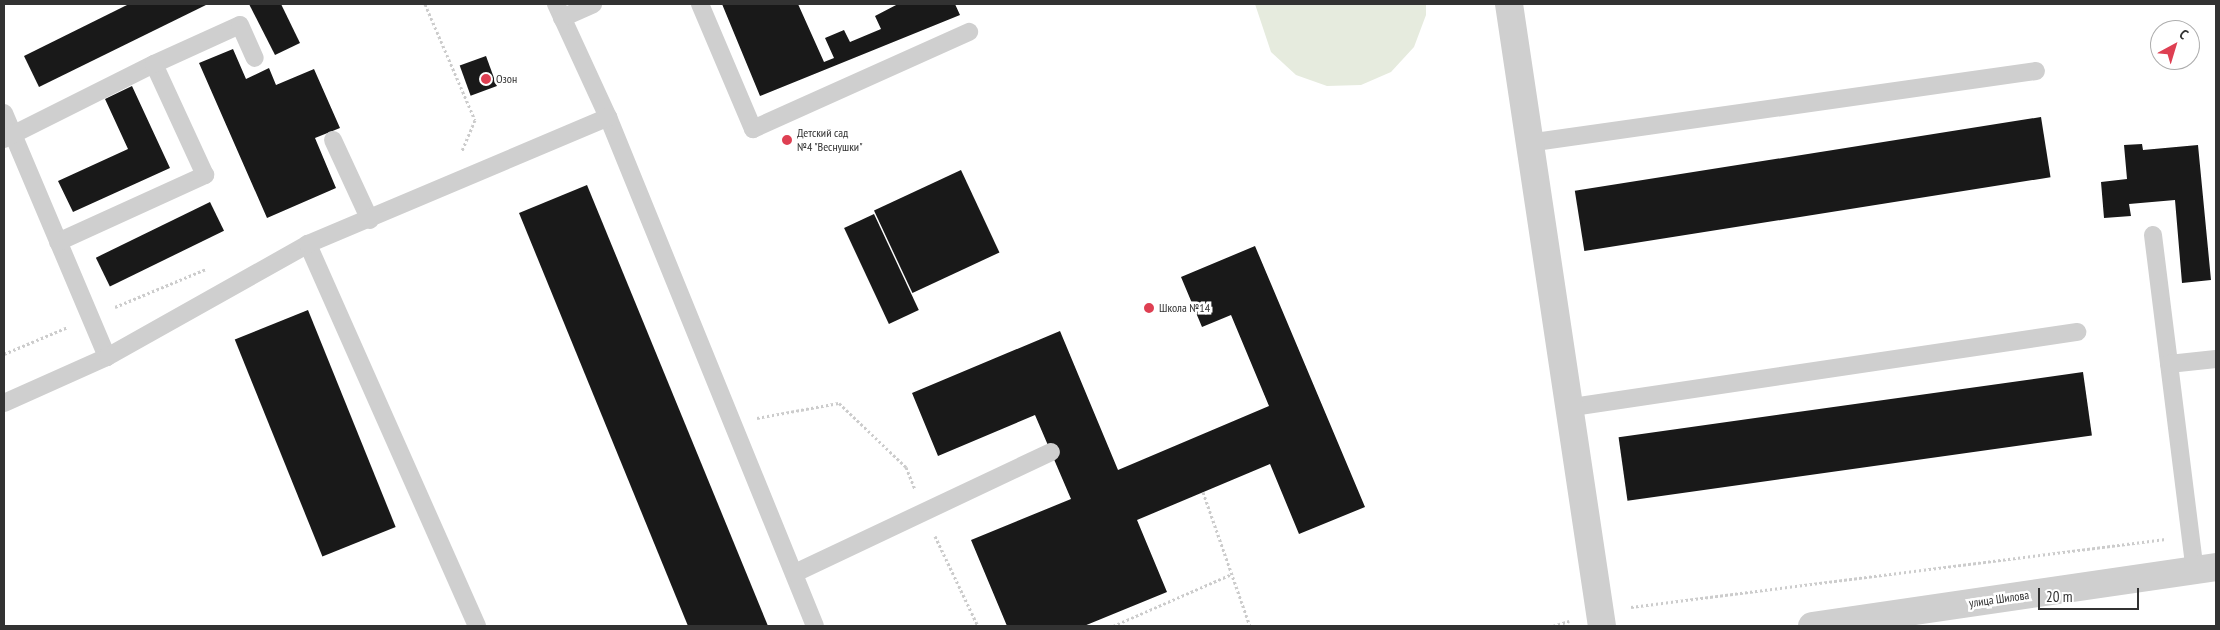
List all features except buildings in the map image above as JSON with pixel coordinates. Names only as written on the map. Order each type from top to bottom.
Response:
[{"type":"street","points":[[1509,4],[1566,408],[1600,619]]},
{"type":"street","name":"улица Шилова","points":[[1812,626],[2206,569]]},
{"type":"lane","points":[[593,4],[559,11],[608,117],[815,626]]},
{"type":"lane","points":[[700,4],[753,128],[969,32]]},
{"type":"lane","points":[[8,137],[154,64],[240,25],[255,58]]},
{"type":"lane","points":[[58,242],[205,174],[154,64]]},
{"type":"lane","points":[[1528,143],[2036,71]]},
{"type":"lane","points":[[4,113],[8,137],[58,242],[107,357]]},
{"type":"lane","points":[[4,403],[107,357],[308,244],[370,220],[608,117]]},
{"type":"lane","points":[[333,140],[370,220]]},
{"type":"lane","points":[[2153,235],[2191,536],[2206,569]]},
{"type":"lane","points":[[308,244],[477,626]]},
{"type":"lane","points":[[1566,408],[2077,332]]},
{"type":"lane","points":[[2169,364],[2216,359]]},
{"type":"lane","points":[[795,573],[1051,452]]},
{"type":"path","points":[[425,4],[475,120],[461,154]]},
{"type":"path","points":[[4,354],[217,264]]},
{"type":"path","points":[[732,422],[839,403],[906,467],[924,511],[978,626]]},
{"type":"path","points":[[1203,492],[1250,626]]},
{"type":"path","points":[[1553,626],[2191,536]]},
{"type":"path","points":[[1114,626],[1232,574]]},
{"type":"shaded area","points":[[1255,4],[1426,4],[1426,15],[1414,47],[1391,72],[1361,85],[1327,86],[1296,75],[1271,52]]},
{"type":"place","name":"Озон","points":[[486,79]]},
{"type":"place","name":"Детский сад №4 \"Веснушки\"","points":[[787,140]]},
{"type":"place","name":"Школа №14","points":[[1149,308]]}]
